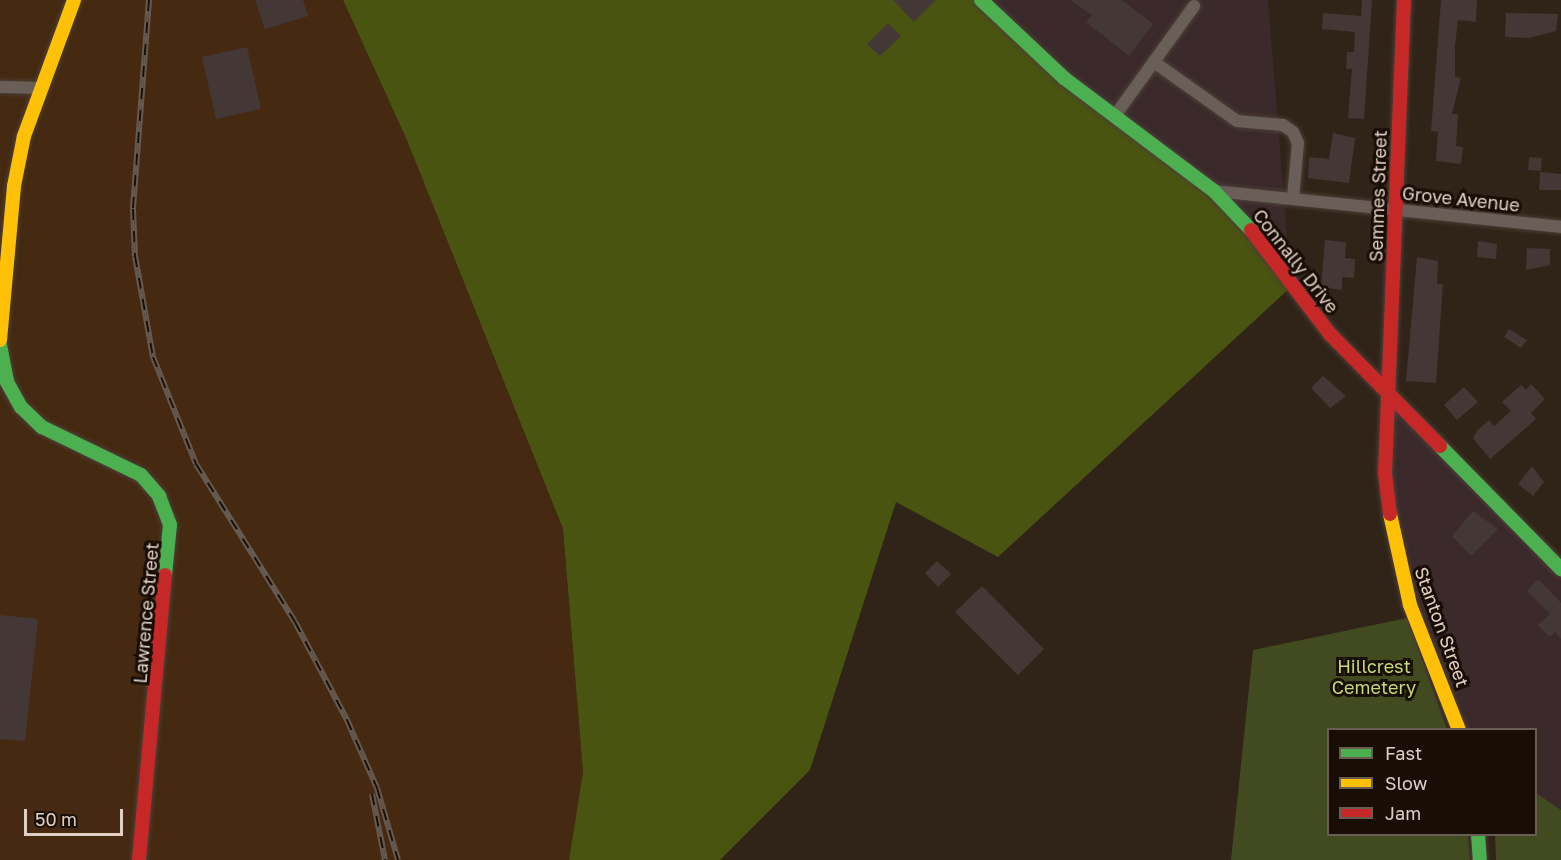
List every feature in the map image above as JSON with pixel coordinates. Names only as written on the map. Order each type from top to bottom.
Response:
[{"type":"street","name":"Lawrence Street","points":[[74,0],[24,136],[14,186],[0,342],[3,382],[21,407],[42,427],[141,475],[159,496],[170,525],[139,860]]},
{"type":"street","name":"Connally Drive","points":[[981,0],[1114,117],[1214,191],[1252,232],[1330,334],[1561,569]]},
{"type":"street","name":"Semmes Street","points":[[1387,393],[1404,0]]},
{"type":"street","points":[[1114,117],[1194,6]]},
{"type":"street","points":[[1154,62],[1237,121],[1283,124],[1293,132],[1298,143],[1293,198]]},
{"type":"street","points":[[0,87],[41,88]]},
{"type":"street","name":"Grove Avenue","points":[[1214,191],[1561,227]]},
{"type":"street","name":"Stanton Street","points":[[1387,393],[1385,472],[1393,543],[1410,604],[1459,728]]},
{"type":"street","points":[[1478,836],[1480,860]]},
{"type":"shaded area","points":[[0,0],[343,0],[406,138],[563,530],[583,772],[569,860],[0,860]]},
{"type":"shaded area","points":[[986,0],[1268,0],[1291,287],[1050,66]]},
{"type":"shaded area","points":[[1386,389],[1561,555],[1561,810],[1537,794],[1537,728],[1460,728],[1424,640],[1385,496]]},
{"type":"green space","points":[[343,0],[986,0],[1050,66],[1225,193],[1291,287],[998,557],[896,502],[810,770],[720,860],[569,860],[583,772],[563,529],[406,138]]},
{"type":"green space","name":"Hillcrest Cemetery","points":[[1407,618],[1447,728],[1327,728],[1327,836],[1468,836],[1470,860],[1231,860],[1253,650]]},
{"type":"green space","points":[[1537,794],[1561,810],[1561,860],[1496,860],[1495,836],[1537,836]]},
{"type":"building","points":[[255,0],[303,0],[308,16],[265,29]]},
{"type":"building","points":[[893,0],[936,0],[914,22]]},
{"type":"building","points":[[1070,0],[1122,0],[1153,24],[1129,56],[1086,22],[1092,15]]},
{"type":"building","points":[[1362,0],[1372,0],[1364,119],[1348,118],[1352,69],[1346,69],[1347,52],[1354,52],[1355,32],[1322,29],[1323,13],[1361,16]]},
{"type":"building","points":[[1441,0],[1477,0],[1476,22],[1458,20],[1455,46],[1455,77],[1461,78],[1452,114],[1458,114],[1456,146],[1463,147],[1461,164],[1436,161],[1438,132],[1431,131]]},
{"type":"building","points":[[1506,13],[1558,14],[1556,31],[1529,38],[1505,37]]},
{"type":"building","points":[[888,23],[901,36],[880,56],[867,44]]},
{"type":"building","points":[[247,47],[261,109],[216,119],[202,57]]},
{"type":"building","points":[[1333,133],[1355,138],[1349,183],[1308,178],[1309,157],[1329,159]]},
{"type":"building","points":[[1529,157],[1542,158],[1541,171],[1528,170]]},
{"type":"building","points":[[1540,172],[1561,174],[1561,190],[1539,190]]},
{"type":"building","points":[[1325,240],[1346,242],[1345,258],[1355,259],[1354,278],[1342,277],[1342,290],[1321,287]]},
{"type":"building","points":[[1478,241],[1497,244],[1496,259],[1477,257]]},
{"type":"building","points":[[1527,248],[1550,249],[1550,265],[1526,270]]},
{"type":"building","points":[[1417,257],[1438,261],[1437,284],[1443,284],[1436,383],[1406,381]]},
{"type":"building","points":[[1509,329],[1527,340],[1521,348],[1504,337]]},
{"type":"building","points":[[1323,376],[1346,396],[1330,408],[1311,388]]},
{"type":"building","points":[[1531,384],[1545,399],[1531,413],[1536,419],[1490,459],[1473,438],[1489,420],[1494,426],[1511,411],[1502,402],[1521,385],[1526,390]]},
{"type":"building","points":[[1464,387],[1478,402],[1457,420],[1444,405]]},
{"type":"building","points":[[1532,466],[1544,482],[1533,496],[1518,484]]},
{"type":"building","points":[[1473,511],[1498,529],[1471,556],[1452,536]]},
{"type":"building","points":[[937,561],[951,574],[938,587],[925,573]]},
{"type":"building","points":[[1538,579],[1561,603],[1561,639],[1555,632],[1550,637],[1538,625],[1550,614],[1527,591]]},
{"type":"building","points":[[982,586],[1044,649],[1018,675],[955,612]]},
{"type":"building","points":[[0,615],[38,619],[25,741],[0,739]]},
{"type":"railway","points":[[149,0],[133,209],[135,256],[153,357],[196,464],[295,622],[347,720],[377,788],[398,860]]},
{"type":"railway","points":[[372,794],[385,860]]},
{"type":"traffic: fast","points":[[981,0],[1064,78],[1214,191],[1251,230]]},
{"type":"traffic: fast","points":[[0,345],[7,382],[21,407],[42,427],[141,475],[159,496],[170,525],[165,575]]},
{"type":"traffic: fast","points":[[1440,446],[1561,569]]},
{"type":"traffic: fast","points":[[1478,836],[1480,860]]},
{"type":"traffic: slow","points":[[0,340],[14,186],[24,136],[74,0]]},
{"type":"traffic: slow","points":[[1390,514],[1410,605],[1458,728]]},
{"type":"traffic: jam","points":[[1390,514],[1385,473],[1404,0]]},
{"type":"traffic: jam","points":[[1251,230],[1330,334],[1440,446]]},
{"type":"traffic: jam","points":[[139,860],[165,575]]}]
